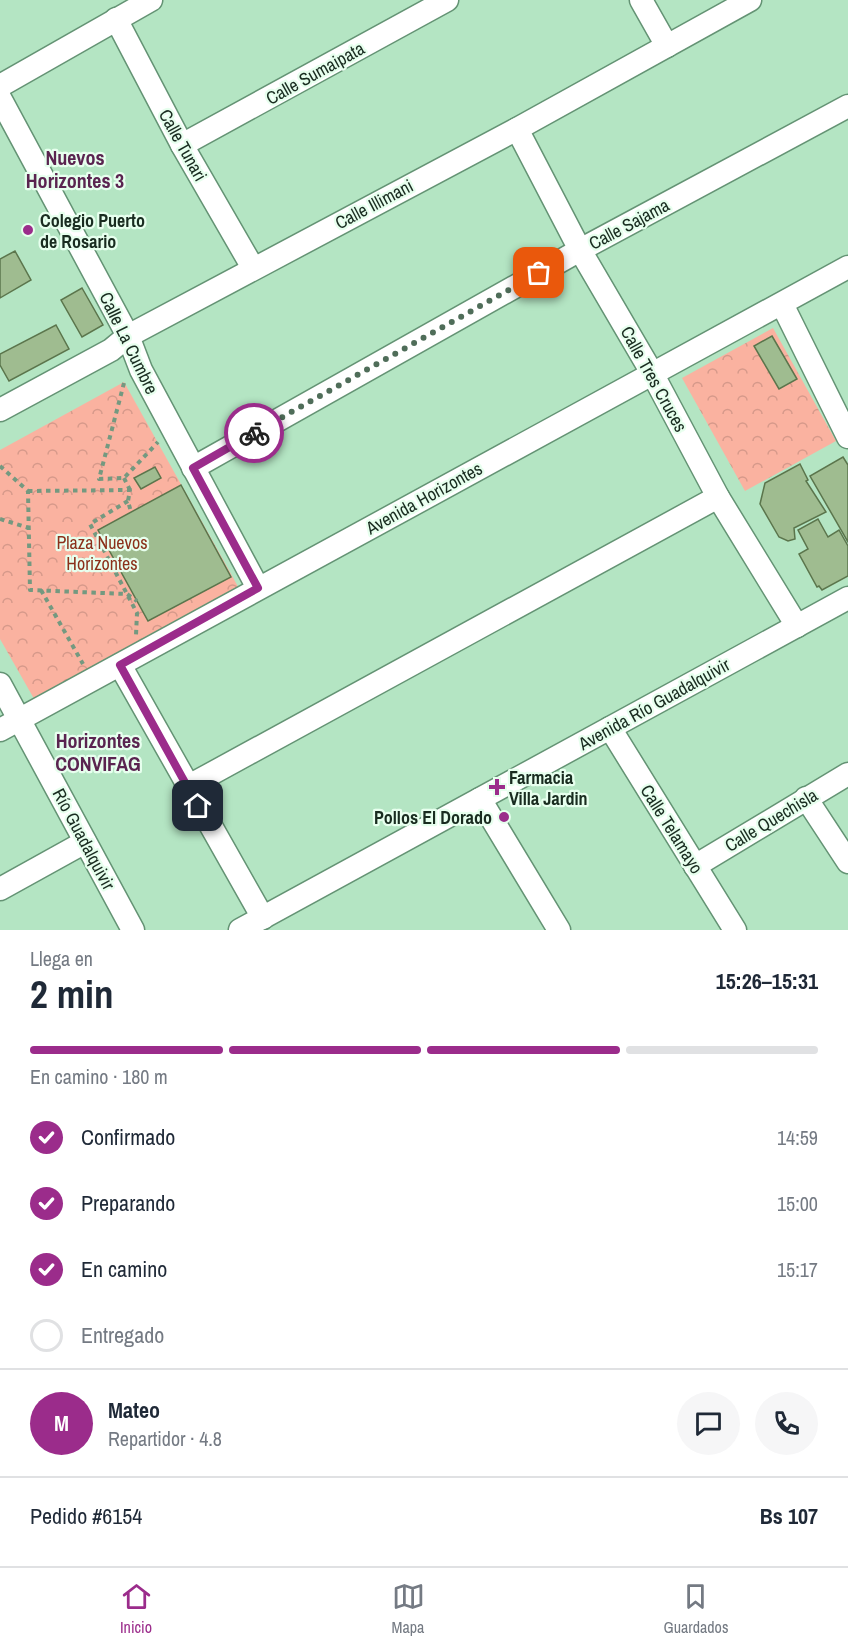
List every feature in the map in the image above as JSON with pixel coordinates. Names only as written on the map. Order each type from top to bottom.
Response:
[{"type":"street","points":[[0,86],[151,0]]},
{"type":"street","name":"Calle Sumaipata","points":[[182,145],[447,0]]},
{"type":"street","points":[[641,0],[667,46]]},
{"type":"street","name":"Calle Illimani","points":[[0,410],[111,350],[128,336],[517,129],[750,0]]},
{"type":"street","name":"Calle Tunari","points":[[116,19],[182,145],[253,268]]},
{"type":"street","name":"Calle La Cumbre","points":[[0,98],[128,336],[141,370],[258,588]]},
{"type":"street","name":"Calle Sajama","points":[[193,468],[580,250],[848,106]]},
{"type":"street","name":"Calle Tres Cruces","points":[[517,129],[580,250],[652,373],[718,496],[797,626]]},
{"type":"street","name":"Avenida Horizontes","points":[[0,730],[848,267]]},
{"type":"street","points":[[782,304],[848,436]]},
{"type":"street","points":[[187,787],[718,496]]},
{"type":"street","name":"Avenida Río Guadalquivir","points":[[240,930],[848,598]]},
{"type":"street","points":[[120,665],[263,918]]},
{"type":"street","name":"Río Guadalquivir","points":[[0,684],[133,930]]},
{"type":"street","name":"Calle Telamayo","points":[[610,728],[735,930]]},
{"type":"street","name":"Calle Quechisla","points":[[695,866],[848,774]]},
{"type":"street","points":[[806,798],[848,862]]},
{"type":"street","points":[[480,799],[559,930]]},
{"type":"street","points":[[0,889],[85,842]]},
{"type":"path","points":[[96,490],[124,382]]},
{"type":"path","points":[[99,479],[124,478],[158,442]]},
{"type":"path","points":[[0,466],[28,491],[130,490]]},
{"type":"path","points":[[124,478],[130,490],[128,501],[131,512]]},
{"type":"path","points":[[28,491],[30,590],[127,594],[136,601]]},
{"type":"path","points":[[128,501],[90,524],[137,613],[136,641]]},
{"type":"path","points":[[0,519],[29,528]]},
{"type":"path","points":[[41,590],[83,666]]},
{"type":"green space","points":[[773,328],[836,441],[745,491],[682,378]]},
{"type":"green space","name":"Plaza Nuevos Horizontes","points":[[124,382],[241,592],[37,704],[0,639],[0,450]]},
{"type":"building","points":[[15,251],[31,280],[0,298],[0,259]]},
{"type":"building","points":[[82,288],[103,325],[82,337],[61,300]]},
{"type":"building","points":[[56,325],[69,349],[9,381],[0,365],[0,354]]},
{"type":"building","points":[[772,336],[797,379],[779,389],[754,346]]},
{"type":"building","points":[[843,457],[848,465],[848,542],[810,476]]},
{"type":"building","points":[[800,464],[808,480],[806,481],[826,512],[794,528],[795,539],[788,541],[779,537],[760,504],[765,483]]},
{"type":"building","points":[[155,467],[161,478],[141,489],[134,478]]},
{"type":"building","points":[[181,485],[231,577],[148,621],[98,530]]},
{"type":"building","points":[[818,519],[828,537],[839,530],[848,546],[848,576],[822,590],[819,586],[817,587],[799,554],[808,549],[798,530]]},
{"type":"way so far","points":[[254,433],[539,273]]},
{"type":"place","name":"Colegio Puerto de Rosario","points":[[28,230]]},
{"type":"place","name":"Farmacia Villa Jardin","points":[[497,787]]},
{"type":"place","name":"Pollos El Dorado","points":[[504,817]]},
{"type":"district","name":"Nuevos Horizontes 3","points":[[75,168]]},
{"type":"district","name":"Horizontes CONVIFAG","points":[[98,752]]},
{"type":"route","points":[[198,806],[120,665],[258,588],[193,468],[254,433]]}]
